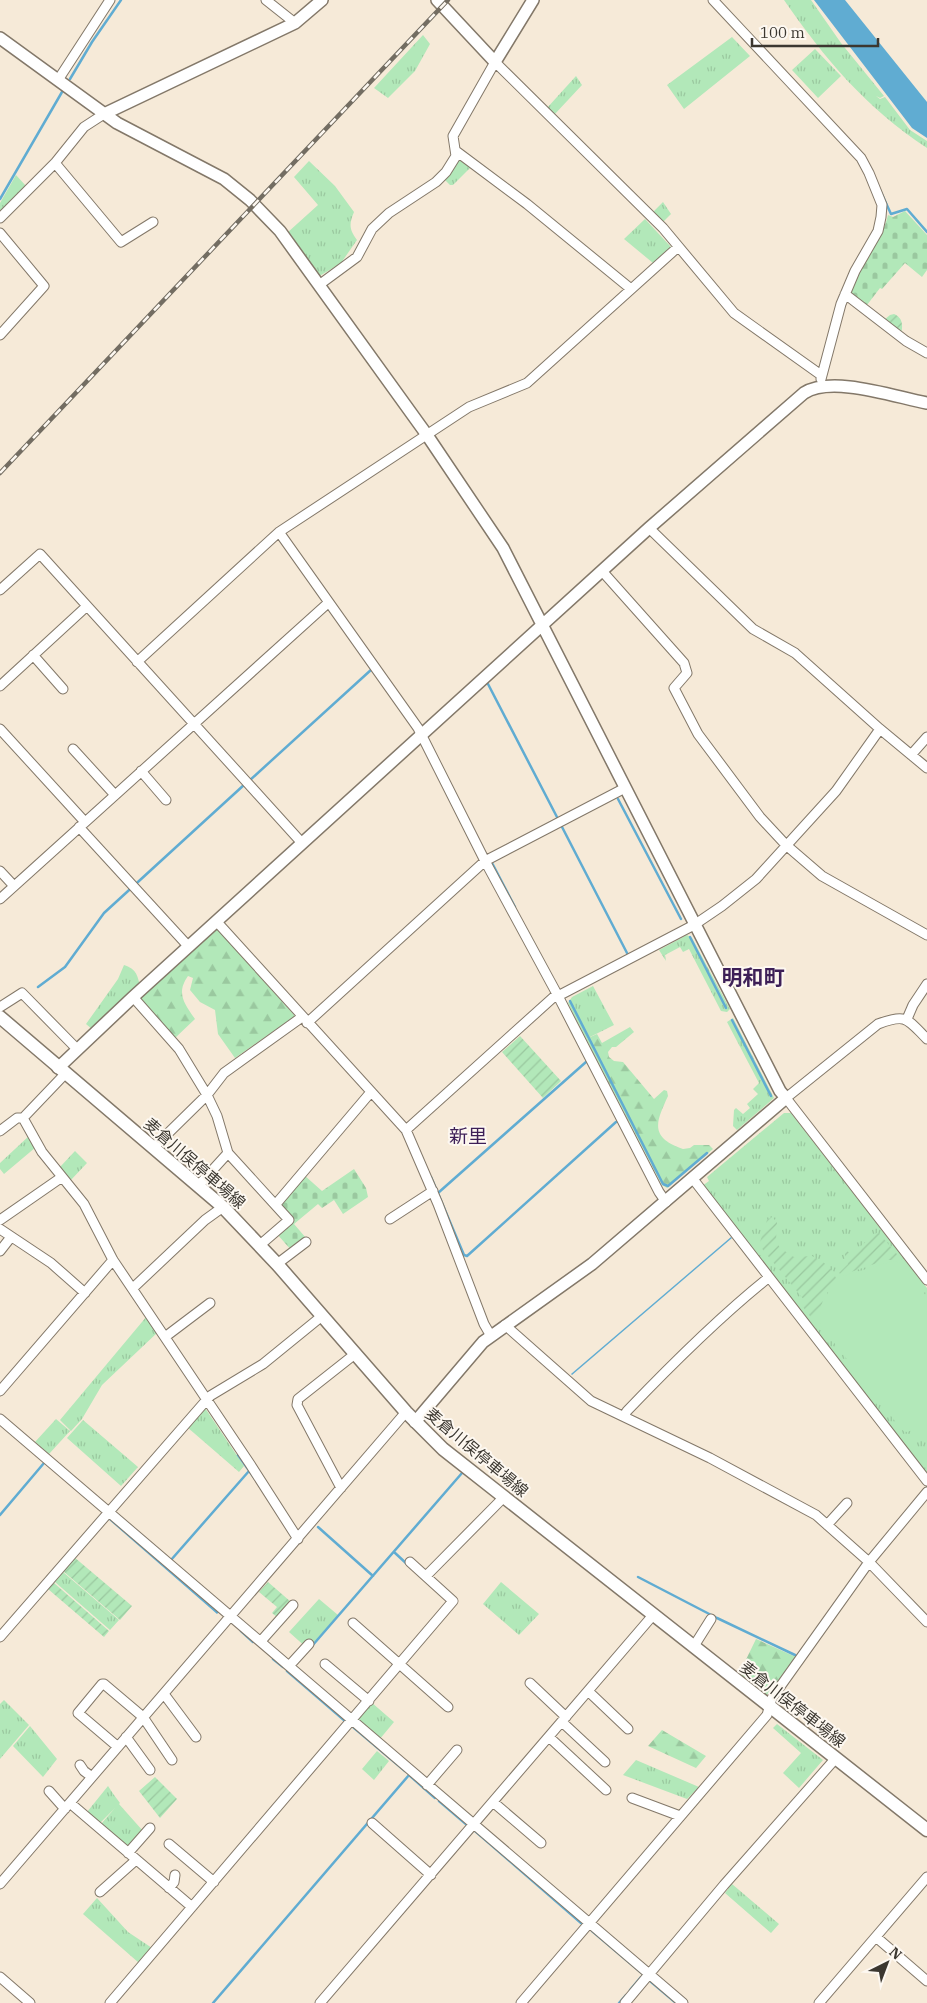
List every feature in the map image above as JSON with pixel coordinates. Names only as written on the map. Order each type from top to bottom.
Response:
[{"type":"main road","name":"麦倉川俣停車場線","points":[[0,1017],[223,1208],[260,1245],[415,1422],[444,1449],[925,1826]]},
{"type":"street","points":[[58,80],[110,0]]},
{"type":"street","points":[[266,0],[295,23]]},
{"type":"street","points":[[0,218],[55,163],[84,127],[104,114],[295,23],[322,0]]},
{"type":"street","points":[[437,0],[495,62],[663,228],[734,313],[820,381],[927,403]]},
{"type":"street","points":[[318,285],[358,257],[372,229],[389,213],[436,182],[446,172],[456,156],[453,136],[533,0]]},
{"type":"street","points":[[23,1118],[62,1071],[77,1049],[133,997],[649,528],[820,381],[841,304],[855,270],[878,231],[882,217],[882,205],[870,173],[861,158],[714,0]]},
{"type":"street","points":[[0,38],[104,114],[212,172],[234,186],[261,210],[280,232],[427,435],[503,548],[780,1091],[927,1280]]},
{"type":"street","points":[[456,152],[527,204],[631,289]]},
{"type":"street","points":[[55,163],[121,242],[153,222]]},
{"type":"street","points":[[0,233],[44,286],[0,335]]},
{"type":"street","points":[[137,662],[279,532],[469,407],[527,383],[678,247]]},
{"type":"street","points":[[845,294],[906,341],[927,353]]},
{"type":"street","points":[[649,528],[753,629],[795,653],[927,768]]},
{"type":"street","points":[[279,532],[418,728],[485,861],[558,995],[659,1192],[666,1202]]},
{"type":"street","points":[[0,590],[40,554],[302,843]]},
{"type":"street","points":[[602,571],[684,662],[687,673],[674,688],[694,726],[760,817],[786,845],[822,876],[927,935]]},
{"type":"street","points":[[0,899],[328,603]]},
{"type":"street","points":[[0,686],[87,606]]},
{"type":"street","points":[[33,655],[63,689]]},
{"type":"street","points":[[0,729],[189,947]]},
{"type":"street","points":[[406,1130],[558,995],[694,925],[756,879],[836,792],[880,729]]},
{"type":"street","points":[[911,755],[927,737]]},
{"type":"street","points":[[74,749],[115,795]]},
{"type":"street","points":[[140,771],[166,800]]},
{"type":"street","points":[[153,1148],[207,1095],[224,1073],[305,1020],[485,861],[625,788]]},
{"type":"street","points":[[0,870],[14,886]]},
{"type":"street","points":[[216,922],[406,1130],[433,1191],[484,1324],[491,1336]]},
{"type":"street","points":[[907,1020],[913,1005],[927,984]]},
{"type":"street","points":[[0,1007],[22,993],[77,1049]]},
{"type":"street","points":[[133,997],[179,1049],[218,1116],[228,1152],[289,1220],[260,1245]]},
{"type":"street","points":[[415,1422],[473,1353],[491,1336],[576,1277],[786,1098],[878,1024],[896,1017],[907,1020],[927,1039]]},
{"type":"street","points":[[276,1204],[371,1092]]},
{"type":"street","points":[[1,1129],[17,1118],[23,1118]]},
{"type":"street","points":[[23,1118],[42,1152],[84,1204],[113,1260],[298,1539]]},
{"type":"street","points":[[198,1186],[228,1152]]},
{"type":"street","points":[[0,1220],[62,1177]]},
{"type":"street","points":[[693,1179],[927,1481]]},
{"type":"street","points":[[390,1219],[433,1191]]},
{"type":"street","points":[[133,1288],[206,1220],[223,1208]]},
{"type":"street","points":[[0,1229],[51,1263],[85,1293]]},
{"type":"street","points":[[0,1251],[11,1237]]},
{"type":"street","points":[[277,1264],[306,1242]]},
{"type":"street","points":[[0,1391],[113,1260]]},
{"type":"street","points":[[624,1416],[627,1410],[675,1362],[735,1305],[768,1278]]},
{"type":"street","points":[[165,1337],[210,1303]]},
{"type":"street","points":[[0,1637],[206,1400],[263,1364],[322,1316]]},
{"type":"street","points":[[506,1325],[591,1401],[624,1416],[816,1515],[869,1562],[927,1622]]},
{"type":"street","points":[[341,1488],[297,1405],[298,1399],[355,1354]]},
{"type":"street","points":[[0,1884],[406,1412]]},
{"type":"street","points":[[0,1419],[683,2003]]},
{"type":"street","points":[[521,2003],[767,1714],[772,1698],[869,1562],[927,1492]]},
{"type":"street","points":[[426,1576],[504,1497]]},
{"type":"street","points":[[827,1525],[847,1503]]},
{"type":"street","points":[[110,2003],[453,1601],[410,1562]]},
{"type":"street","points":[[261,1642],[293,1605]]},
{"type":"street","points":[[320,2003],[654,1614]]},
{"type":"street","points":[[694,1646],[711,1619]]},
{"type":"street","points":[[353,1623],[448,1707]]},
{"type":"street","points":[[289,1666],[309,1644]]},
{"type":"street","points":[[325,1664],[369,1701]]},
{"type":"street","points":[[530,1683],[605,1762]]},
{"type":"street","points":[[118,1747],[78,1713],[104,1684],[143,1717],[172,1760]]},
{"type":"street","points":[[588,1691],[628,1729]]},
{"type":"street","points":[[164,1694],[196,1737]]},
{"type":"street","points":[[126,1737],[150,1770]]},
{"type":"street","points":[[549,1737],[606,1790]]},
{"type":"street","points":[[427,1785],[457,1750]]},
{"type":"street","points":[[625,2003],[836,1758]]},
{"type":"street","points":[[80,1765],[92,1777]]},
{"type":"street","points":[[49,1791],[128,1853],[192,1908]]},
{"type":"street","points":[[632,1798],[680,1816]]},
{"type":"street","points":[[493,1802],[541,1844]]},
{"type":"street","points":[[372,1823],[430,1875]]},
{"type":"street","points":[[128,1853],[150,1828]]},
{"type":"street","points":[[169,1844],[214,1882]]},
{"type":"street","points":[[100,1892],[136,1860]]},
{"type":"street","points":[[169,1888],[174,1882],[175,1875]]},
{"type":"street","points":[[819,2003],[927,1877]]},
{"type":"street","points":[[876,1937],[927,1981]]},
{"type":"street","points":[[0,1977],[30,2003]]},
{"type":"green space","points":[[784,0],[811,0],[841,43],[884,96],[880,98],[876,96],[880,99],[885,97],[910,130],[927,141],[927,148],[885,117],[848,81],[815,42]]},
{"type":"green space","points":[[423,35],[430,44],[415,71],[388,98],[374,88]]},
{"type":"green space","points":[[732,37],[750,56],[684,109],[667,85]]},
{"type":"green space","points":[[815,49],[841,76],[818,98],[792,70]]},
{"type":"green space","points":[[576,76],[582,85],[554,115],[547,108]]},
{"type":"green space","points":[[458,159],[470,168],[453,185],[450,185],[444,179]]},
{"type":"green space","points":[[309,161],[335,186],[354,212],[351,226],[352,233],[357,240],[341,263],[318,277],[287,233],[318,205],[294,177]]},
{"type":"green space","points":[[16,175],[26,186],[0,211],[0,203]]},
{"type":"green space","points":[[663,202],[671,214],[663,222],[653,212]]},
{"type":"green space","points":[[905,211],[927,235],[927,270],[922,277],[905,263],[882,289],[880,288],[867,305],[850,292],[881,234],[888,215],[893,217]]},
{"type":"green space","points":[[645,219],[671,247],[653,263],[624,239]]},
{"type":"green space","points":[[894,314],[902,322],[901,335],[884,320]]},
{"type":"green space","points":[[217,929],[295,1016],[235,1058],[218,1034],[215,1010],[200,1002],[190,990],[193,978],[188,976],[184,982],[182,993],[185,1003],[195,1019],[175,1038],[140,998]]},
{"type":"green space","points":[[687,935],[692,938],[730,1009],[727,1012],[721,1011],[689,949],[683,952],[680,947],[665,955],[666,961],[659,950]]},
{"type":"green space","points":[[124,965],[135,972],[140,985],[93,1030],[86,1024],[118,979]]},
{"type":"green space","points":[[593,986],[614,1025],[586,1039],[568,1003],[572,997]]},
{"type":"green space","points":[[733,1018],[774,1098],[737,1130],[733,1126],[734,1110],[736,1108],[743,1114],[750,1108],[747,1104],[758,1094],[753,1089],[759,1083],[727,1022]]},
{"type":"green space","points":[[630,1027],[634,1032],[616,1047],[612,1047],[608,1052],[609,1057],[614,1061],[623,1062],[654,1099],[664,1090],[667,1091],[668,1096],[660,1114],[658,1128],[660,1134],[672,1144],[683,1149],[694,1145],[709,1145],[713,1149],[667,1188],[662,1185],[586,1039],[597,1034],[602,1043]]},
{"type":"green space","points":[[520,1036],[561,1081],[543,1098],[502,1052]]},
{"type":"green space","points":[[784,1113],[791,1113],[927,1288],[927,1473],[702,1186],[709,1181],[707,1177]]},
{"type":"green space","points":[[30,1135],[36,1147],[4,1174],[0,1169],[0,1163]]},
{"type":"green space","points":[[75,1151],[87,1163],[70,1181],[60,1167]]},
{"type":"green space","points":[[354,1169],[366,1188],[368,1197],[343,1214],[334,1200],[322,1208],[318,1204],[294,1224],[306,1238],[292,1251],[277,1234],[292,1222],[281,1204],[304,1175],[322,1191]]},
{"type":"green space","points":[[772,1217],[777,1222],[776,1241],[780,1248],[794,1257],[812,1256],[831,1269],[836,1278],[837,1281],[828,1291],[813,1320],[803,1307],[805,1301],[759,1245],[767,1220]]},
{"type":"green space","points":[[878,1232],[902,1260],[886,1260],[842,1275],[839,1273],[848,1264],[845,1259],[845,1253],[847,1251],[851,1254]]},
{"type":"green space","points":[[893,1261],[901,1263],[927,1297],[927,1421],[914,1430],[906,1432],[902,1430],[821,1326],[820,1317],[822,1305],[830,1288],[843,1276]]},
{"type":"green space","points":[[147,1316],[158,1332],[102,1385],[82,1419],[71,1431],[60,1420]]},
{"type":"green space","points":[[205,1408],[244,1466],[239,1472],[187,1427]]},
{"type":"green space","points":[[56,1419],[70,1431],[49,1454],[35,1442]]},
{"type":"green space","points":[[83,1420],[138,1467],[121,1486],[67,1438]]},
{"type":"green space","points":[[74,1557],[132,1606],[120,1620],[63,1571]]},
{"type":"green space","points":[[63,1572],[119,1620],[110,1630],[55,1582]]},
{"type":"green space","points":[[268,1582],[291,1602],[277,1617],[272,1613],[277,1607],[259,1592]]},
{"type":"green space","points":[[501,1582],[539,1614],[519,1635],[483,1604]]},
{"type":"green space","points":[[54,1583],[109,1631],[104,1637],[48,1589]]},
{"type":"green space","points":[[319,1599],[338,1615],[308,1649],[289,1632]]},
{"type":"green space","points":[[756,1639],[796,1657],[766,1696],[739,1674]]},
{"type":"green space","points":[[4,1700],[29,1725],[0,1759],[0,1704]]},
{"type":"green space","points":[[371,1702],[394,1722],[379,1740],[357,1718]]},
{"type":"green space","points":[[777,1724],[823,1760],[799,1788],[783,1773],[801,1753],[773,1728]]},
{"type":"green space","points":[[30,1726],[57,1759],[43,1777],[13,1746]]},
{"type":"green space","points":[[662,1730],[706,1756],[696,1768],[648,1746]]},
{"type":"green space","points":[[377,1751],[389,1761],[374,1780],[362,1769]]},
{"type":"green space","points":[[636,1760],[699,1787],[687,1799],[623,1775]]},
{"type":"green space","points":[[155,1777],[177,1799],[160,1818],[139,1791]]},
{"type":"green space","points":[[108,1786],[114,1795],[93,1817],[87,1812]]},
{"type":"green space","points":[[114,1795],[119,1804],[143,1831],[128,1848],[101,1824],[115,1808],[100,1823],[93,1817]]},
{"type":"green space","points":[[732,1884],[779,1924],[771,1933],[725,1893]]},
{"type":"green space","points":[[97,1898],[128,1932],[152,1948],[139,1963],[83,1914]]},
{"type":"water","points":[[814,0],[845,0],[927,102],[927,138],[912,128]]},
{"type":"water","points":[[731,1237],[732,1238],[571,1374]]},
{"type":"water","points":[[110,1518],[219,1612],[217,1614],[108,1519]]},
{"type":"waterway","points":[[70,79],[92,42],[121,0]]},
{"type":"waterway","points":[[0,199],[62,92]]},
{"type":"waterway","points":[[880,190],[891,214],[907,209],[927,232]]},
{"type":"waterway","points":[[249,781],[372,669]]},
{"type":"waterway","points":[[488,684],[558,819]]},
{"type":"waterway","points":[[38,987],[65,967],[104,913],[245,784]]},
{"type":"waterway","points":[[618,799],[681,919]]},
{"type":"waterway","points":[[561,825],[627,953]]},
{"type":"waterway","points":[[491,861],[515,907]]},
{"type":"waterway","points":[[690,937],[726,1008]]},
{"type":"waterway","points":[[570,1001],[663,1184],[668,1186],[707,1153]]},
{"type":"waterway","points":[[732,1020],[771,1096]]},
{"type":"waterway","points":[[438,1193],[586,1062]]},
{"type":"waterway","points":[[431,1177],[464,1255],[467,1256],[616,1122]]},
{"type":"waterway","points":[[238,1455],[255,1479]]},
{"type":"waterway","points":[[0,1515],[44,1463]]},
{"type":"waterway","points":[[171,1560],[249,1471]]},
{"type":"waterway","points":[[312,1646],[462,1473]]},
{"type":"waterway","points":[[318,1527],[373,1576]]},
{"type":"waterway","points":[[394,1552],[408,1565]]},
{"type":"waterway","points":[[638,1577],[717,1618],[795,1655]]},
{"type":"waterway","points":[[241,1631],[253,1642]]},
{"type":"waterway","points":[[273,1659],[283,1667]]},
{"type":"waterway","points":[[287,1671],[345,1721]]},
{"type":"waterway","points":[[353,1727],[405,1771]]},
{"type":"waterway","points":[[213,2003],[409,1775],[435,1798]]},
{"type":"waterway","points":[[439,1801],[467,1825]]},
{"type":"waterway","points":[[475,1831],[581,1923]]},
{"type":"waterway","points":[[592,1931],[644,1975]]},
{"type":"waterway","points":[[630,1990],[641,1977]]},
{"type":"waterway","points":[[650,1981],[676,2003]]},
{"type":"waterway","points":[[619,2003],[626,1995]]},
{"type":"railway","points":[[0,473],[448,0]]},
{"type":"district","name":"明和町","points":[[753,977]]},
{"type":"district","name":"新里","points":[[468,1136]]}]
